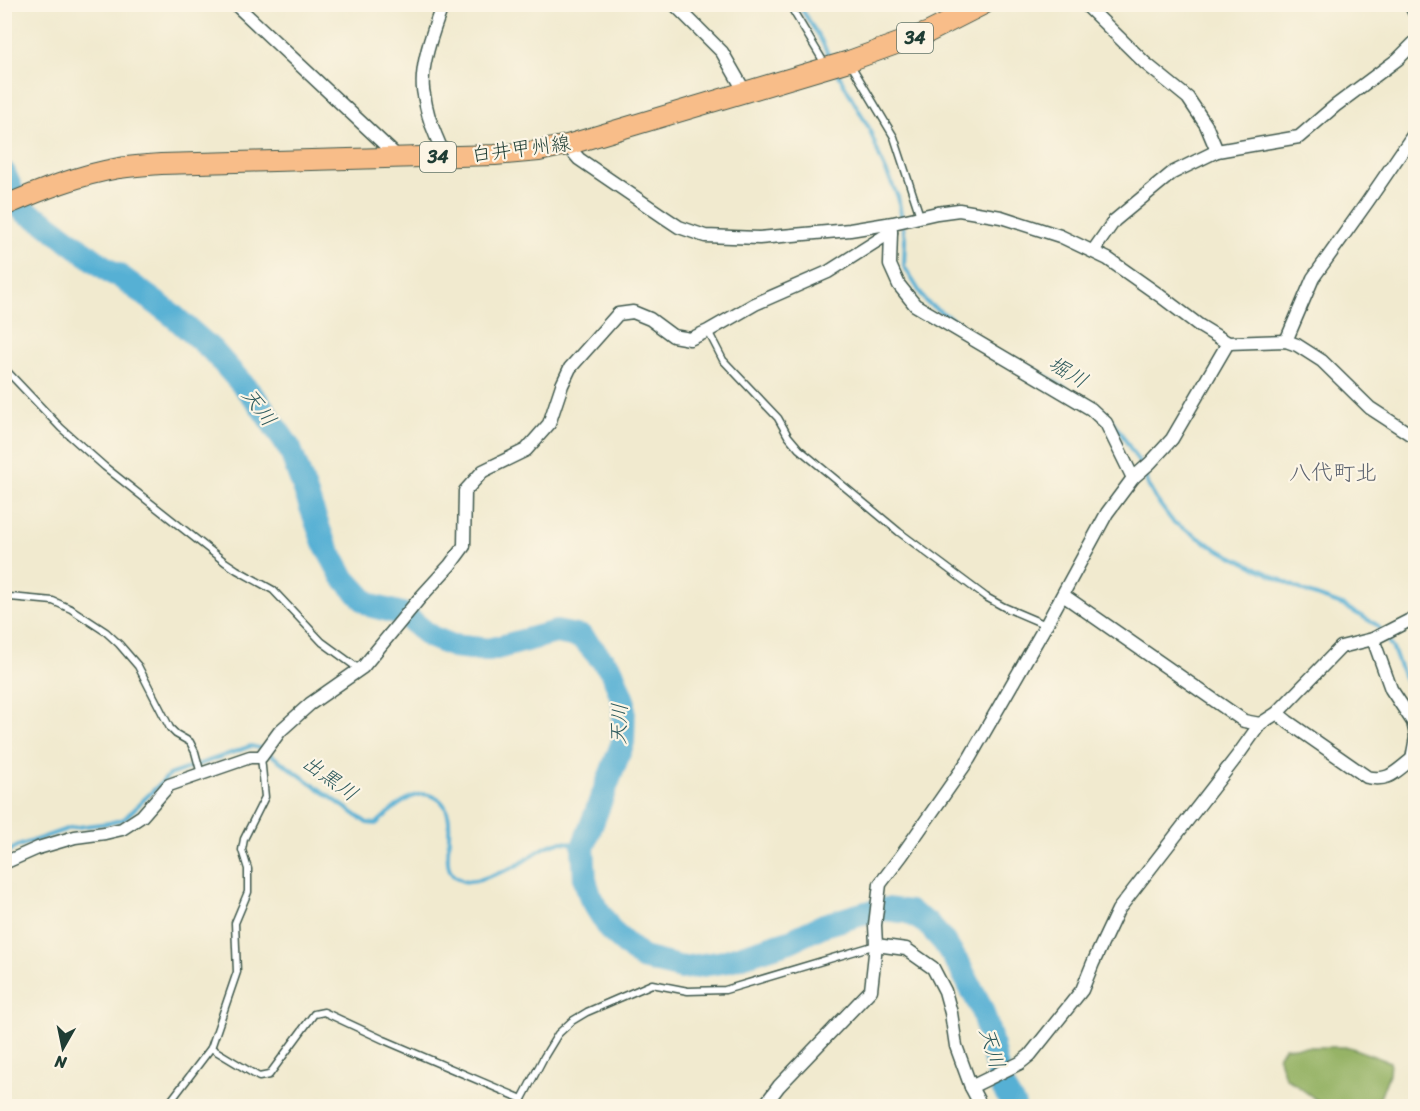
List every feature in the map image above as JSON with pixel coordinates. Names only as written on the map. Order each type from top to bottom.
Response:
[{"type":"main road","name":"白井甲州線","points":[[4,206],[41,190],[90,174],[120,168],[161,164],[443,157],[539,151],[567,145],[836,65],[929,32],[984,4]]},
{"type":"street","points":[[235,4],[399,158]]},
{"type":"street","points":[[443,157],[423,92],[423,68],[444,4]]},
{"type":"street","points":[[674,4],[722,52],[745,92]]},
{"type":"street","points":[[1085,4],[1145,63],[1188,98],[1206,125],[1217,151]]},
{"type":"street","points":[[1410,4],[1416,16]]},
{"type":"street","points":[[1093,251],[1114,221],[1172,173],[1217,151],[1299,137],[1335,106],[1398,59],[1416,41]]},
{"type":"street","points":[[1286,341],[1313,278],[1416,131]]},
{"type":"street","points":[[567,145],[579,159],[679,227],[705,236],[759,238],[891,226],[916,217],[959,210],[992,216],[1060,236],[1108,259],[1200,326],[1228,343],[1286,341],[1297,345],[1322,361],[1370,408],[1416,438]]},
{"type":"street","points":[[4,863],[38,848],[75,837],[122,829],[142,816],[170,785],[250,757],[261,757],[280,731],[310,704],[360,669],[464,546],[465,491],[483,471],[526,450],[549,424],[570,368],[618,314],[633,312],[650,319],[673,336],[690,339],[708,332],[755,304],[828,272],[891,226]]},
{"type":"street","points":[[891,226],[890,265],[899,285],[915,305],[1091,409],[1106,423],[1135,476]]},
{"type":"street","points":[[764,1107],[779,1086],[871,990],[880,884],[969,759],[1107,513],[1135,476],[1172,439],[1228,343]]},
{"type":"street","points":[[1063,595],[1244,722],[1260,724]]},
{"type":"street","points":[[977,1084],[1020,1063],[1082,990],[1118,910],[1260,724],[1277,713],[1341,647],[1374,638],[1416,617]]},
{"type":"street","points":[[1277,713],[1367,777],[1387,778],[1414,760],[1416,736],[1413,722],[1391,689],[1374,638]]},
{"type":"street","points":[[876,945],[906,949],[933,968],[945,991],[956,1046],[977,1084],[981,1107]]},
{"type":"lane","points":[[789,4],[823,60],[836,65],[894,137],[916,217]]},
{"type":"lane","points":[[708,332],[723,360],[778,418],[788,436],[799,449],[898,532],[986,597],[1046,625]]},
{"type":"lane","points":[[4,368],[60,428],[105,467],[225,562],[273,590],[322,642],[360,669]]},
{"type":"lane","points":[[4,594],[10,597],[52,601],[71,609],[106,632],[138,666],[170,728],[190,742],[201,774]]},
{"type":"lane","points":[[171,1105],[211,1048],[237,972],[235,923],[248,892],[248,869],[242,850],[244,839],[265,797],[261,757]]},
{"type":"lane","points":[[520,1107],[522,1099],[558,1034],[572,1021],[587,1012],[652,984],[688,991],[725,990],[876,945]]},
{"type":"lane","points":[[211,1048],[259,1077],[269,1075],[314,1014],[324,1012],[522,1099]]},
{"type":"green space","points":[[1285,1047],[1349,1047],[1390,1062],[1389,1074],[1380,1098],[1325,1106],[1285,1077],[1278,1056]]},
{"type":"waterway","name":"堀川","points":[[798,4],[831,60]]},
{"type":"waterway","name":"堀川","points":[[836,70],[869,128],[898,197],[905,238],[904,266],[926,302],[961,325]]},
{"type":"waterway","name":"天川","points":[[4,173],[18,205],[24,211],[44,222],[170,313],[212,350],[259,403],[290,449],[323,540],[342,576],[364,600],[372,606],[403,614],[431,637],[453,646],[489,650],[556,632],[582,637],[612,671],[624,703],[623,742],[583,847],[585,880],[591,899],[611,931],[642,958],[682,968],[723,962],[790,941],[824,925],[866,913],[886,909],[909,912],[928,924],[944,942],[960,967],[981,1007],[1003,1088],[1014,1106]]},
{"type":"waterway","name":"堀川","points":[[1029,366],[1069,389]]},
{"type":"waterway","name":"堀川","points":[[1096,406],[1106,413],[1121,433],[1144,471],[1155,498],[1173,522],[1217,549],[1308,593],[1342,605],[1377,625],[1393,649],[1405,680],[1416,689]]},
{"type":"waterway","name":"出黒川","points":[[4,854],[18,846],[70,828],[124,819],[169,775],[251,746],[263,749],[367,823],[376,824],[411,797],[427,794],[435,797],[448,813],[449,867],[453,875],[463,881],[477,880],[510,869],[543,849],[560,842],[583,847]]},
{"type":"district","name":"八代町北","points":[[1333,472]]}]
